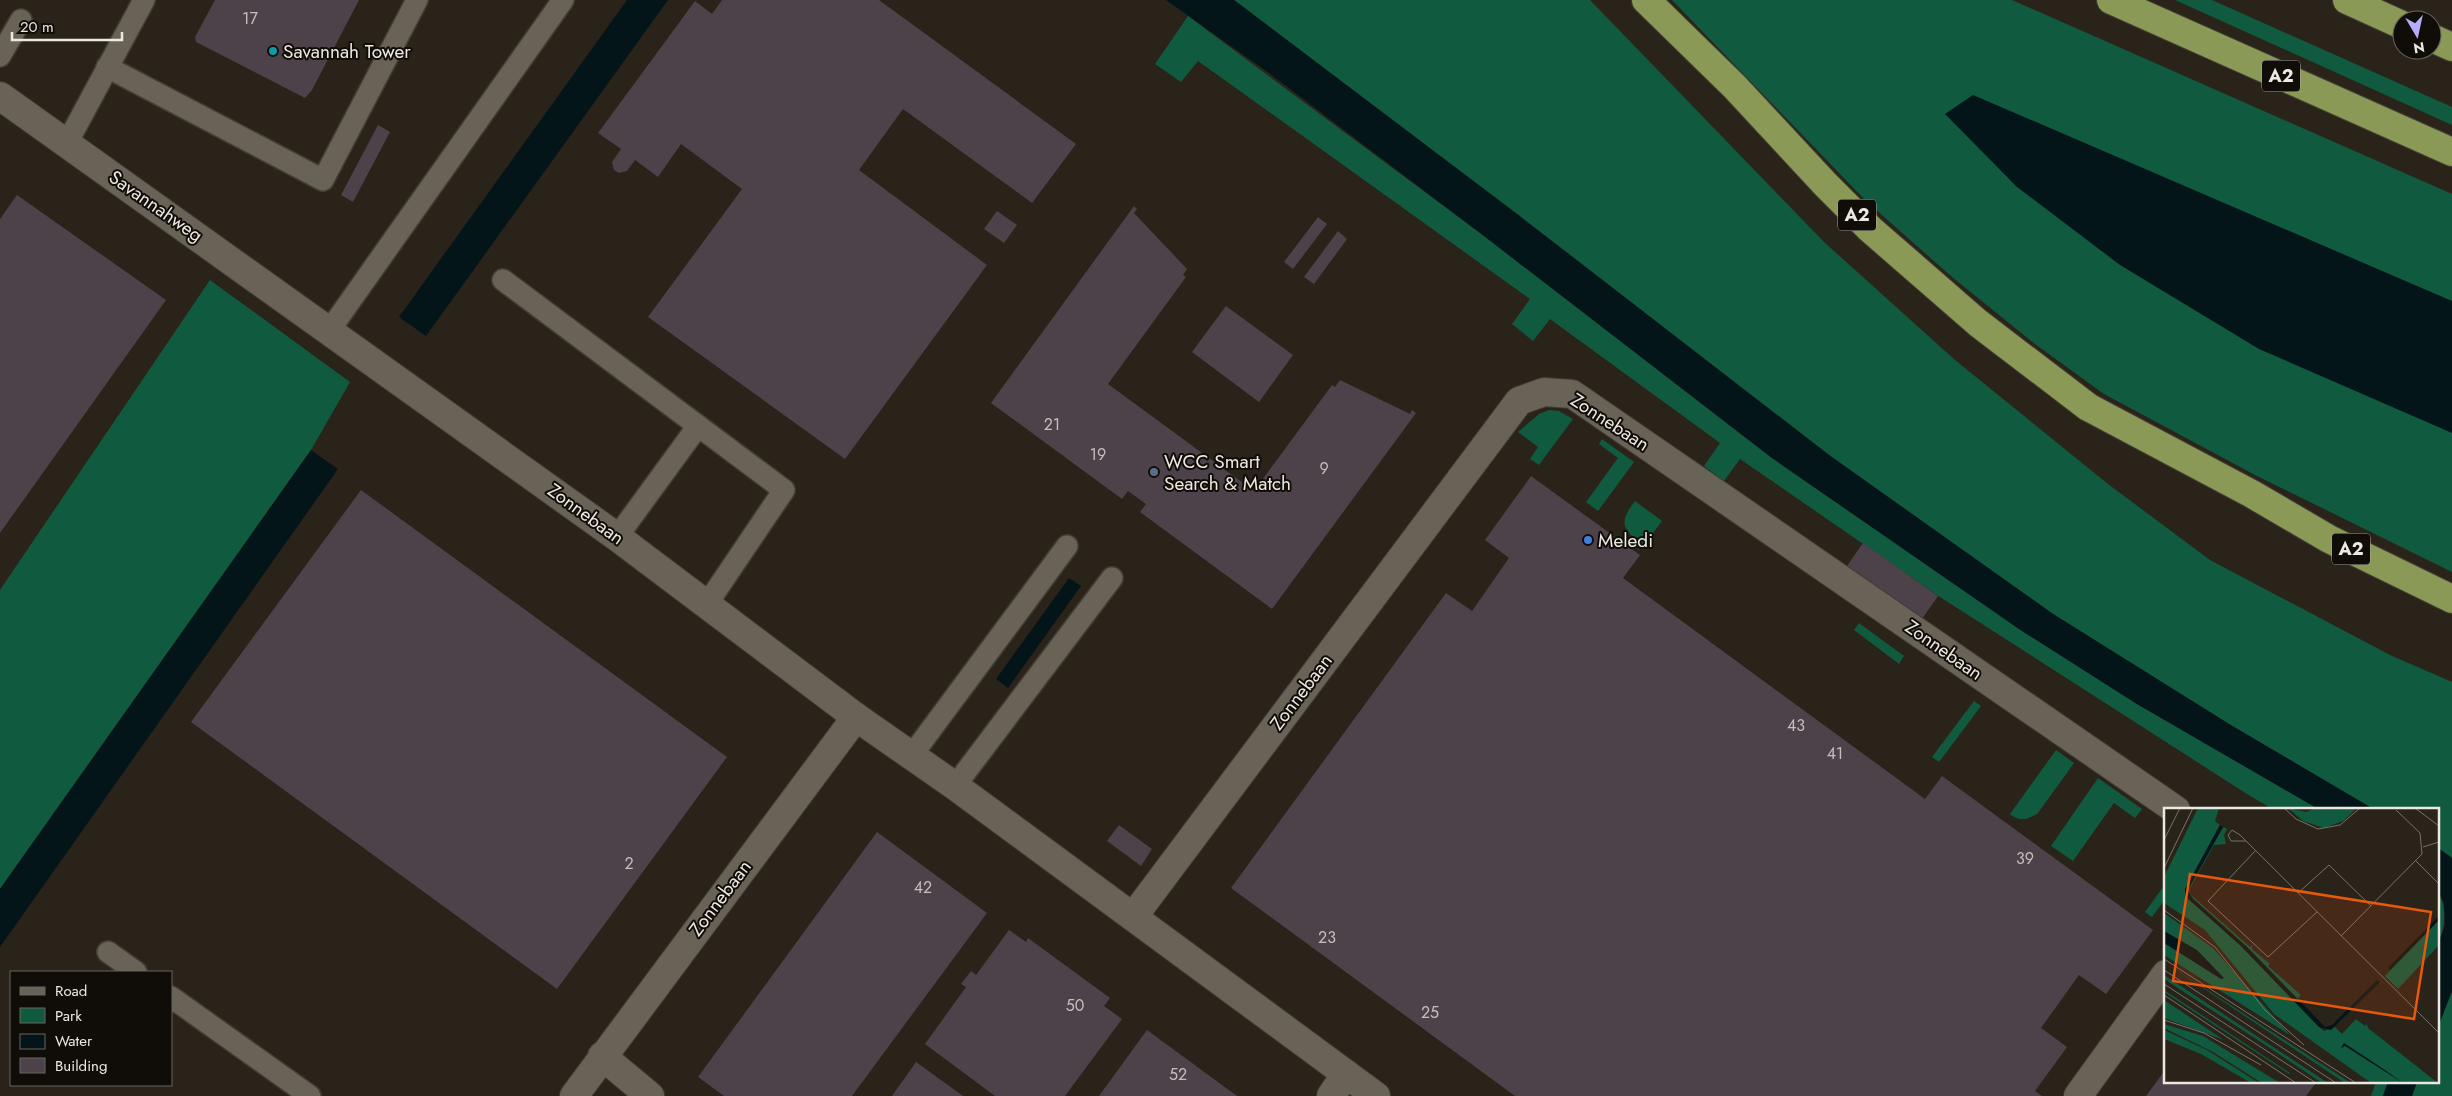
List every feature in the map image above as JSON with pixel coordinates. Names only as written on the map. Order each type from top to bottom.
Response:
[{"type":"highway","name":"A2","points":[[1646,0],[1735,87],[1820,179],[1870,228],[1978,323],[2088,407],[2252,494],[2329,539],[2452,599]]},
{"type":"highway","name":"A2","points":[[2111,0],[2452,152]]},
{"type":"highway","points":[[2346,0],[2392,21]]},
{"type":"street","name":"Savannahweg","points":[[0,96],[321,324]]},
{"type":"street","name":"Zonnebaan","points":[[321,324],[617,537],[856,717],[955,786],[1133,918],[1339,1085],[1376,1096]]},
{"type":"street","name":"Zonnebaan","points":[[1133,918],[1519,400],[1544,392],[1572,394],[2173,808]]},
{"type":"street","name":"Zonnebaan","points":[[574,1096],[856,717]]},
{"type":"street","points":[[2078,1096],[2164,977]]},
{"type":"street","points":[[602,1056],[650,1096]]},
{"type":"lane","points":[[67,142],[144,0]]},
{"type":"lane","points":[[107,67],[323,180],[418,0]]},
{"type":"lane","points":[[321,324],[563,0]]},
{"type":"lane","points":[[0,56],[21,20]]},
{"type":"lane","points":[[503,280],[784,490],[707,604]]},
{"type":"lane","points":[[617,537],[698,426]]},
{"type":"lane","points":[[912,755],[1067,546]]},
{"type":"lane","points":[[955,786],[1112,578]]},
{"type":"lane","points":[[108,952],[135,971]]},
{"type":"lane","points":[[172,998],[310,1096]]},
{"type":"green space","points":[[1234,0],[1590,0],[1824,242],[1955,360],[2108,484],[2210,560],[2390,655],[2452,682],[2452,858],[2440,849],[2440,808],[2372,808],[2229,724],[2053,614],[1829,455],[1517,214]]},
{"type":"green space","points":[[1672,0],[2012,0],[2452,194],[2452,572],[2255,475],[2104,394],[2035,344],[1952,277],[1866,201]]},
{"type":"green space","points":[[2175,0],[2212,0],[2452,107],[2452,125]]},
{"type":"green space","points":[[1188,16],[1484,236],[1772,458],[2022,631],[2137,704],[2317,808],[2271,808],[2247,794],[1940,597],[1740,459],[1724,481],[1704,466],[1720,443],[1550,319],[1533,341],[1512,324],[1530,299],[1198,61],[1181,82],[1155,64]]},
{"type":"green space","points":[[210,280],[350,382],[311,450],[0,889],[0,590]]},
{"type":"green space","points":[[1549,410],[1559,411],[1573,419],[1539,465],[1530,459],[1538,447],[1518,432],[1539,414]]},
{"type":"green space","points":[[1602,439],[1634,462],[1598,511],[1586,502],[1618,458],[1599,444]]},
{"type":"green space","points":[[1635,501],[1662,521],[1644,545],[1631,535],[1625,526],[1626,515]]},
{"type":"green space","points":[[1859,623],[1904,656],[1899,664],[1854,630]]},
{"type":"green space","points":[[1974,701],[1981,706],[1939,762],[1932,757]]},
{"type":"green space","points":[[2056,750],[2074,763],[2038,813],[2024,819],[2013,817],[2010,814]]},
{"type":"green space","points":[[2098,778],[2142,809],[2135,818],[2114,803],[2073,861],[2051,846]]},
{"type":"green space","points":[[2164,886],[2164,901],[2152,917],[2145,912]]},
{"type":"green space","points":[[2440,897],[2444,911],[2440,937]]},
{"type":"green space","points":[[2452,991],[2452,1096],[2412,1096],[2416,1084],[2440,1084],[2440,1022]]},
{"type":"green space","points":[[2375,1084],[2387,1084],[2383,1096],[2371,1096]]},
{"type":"water","points":[[627,0],[668,0],[426,336],[399,317]]},
{"type":"water","points":[[1166,0],[1234,0],[1517,214],[1829,455],[2053,614],[2229,724],[2372,808],[2317,808],[2137,704],[2022,631],[1772,458],[1269,73]]},
{"type":"water","points":[[1973,95],[2452,301],[2452,433],[2259,349],[2120,265],[2017,187],[1945,114]]},
{"type":"water","points":[[311,450],[338,469],[0,947],[0,889]]},
{"type":"water","points":[[1069,578],[1081,586],[1008,688],[996,679]]},
{"type":"water","points":[[2440,849],[2452,858],[2452,991],[2440,1022],[2440,939],[2445,926],[2444,903],[2440,896]]},
{"type":"water","points":[[2387,1084],[2416,1084],[2412,1096],[2383,1096]]},
{"type":"building","name":"Savannah Tower","points":[[215,0],[359,0],[312,90],[305,98],[196,42],[195,37]]},
{"type":"building","points":[[722,0],[879,0],[1076,144],[1032,203],[903,109],[859,170],[987,265],[845,459],[648,317],[742,189],[681,144],[658,177],[635,160],[627,171],[619,173],[614,170],[612,162],[621,149],[598,133],[695,1],[712,14]]},
{"type":"building","points":[[378,125],[390,132],[353,202],[341,195]]},
{"type":"building","points":[[17,195],[166,300],[0,533],[0,219]]},
{"type":"building","points":[[1134,206],[1137,209],[1134,213],[1187,269],[1183,275],[1186,277],[1108,384],[1254,491],[1332,385],[1335,387],[1340,380],[1410,414],[1412,410],[1416,413],[1272,609],[1140,512],[1146,504],[1128,491],[1122,499],[991,403]]},
{"type":"building","points":[[997,211],[1017,225],[1004,243],[984,229]]},
{"type":"building","points":[[1318,217],[1327,224],[1293,269],[1284,262]]},
{"type":"building","points":[[1338,231],[1347,239],[1314,284],[1304,277]]},
{"type":"building","points":[[1226,306],[1293,355],[1259,402],[1192,352]]},
{"type":"building","points":[[1531,476],[1640,555],[1623,578],[1925,799],[1942,776],[2153,930],[2106,994],[2079,975],[2041,1028],[2067,1047],[2035,1091],[2042,1096],[1515,1096],[1231,888],[1446,593],[1472,611],[1509,558],[1485,540]]},
{"type":"building","points":[[361,490],[727,757],[557,989],[191,722]]},
{"type":"building","points":[[1863,543],[1938,596],[1922,619],[1847,566]]},
{"type":"building","points":[[1119,825],[1152,849],[1141,866],[1107,841]]},
{"type":"building","points":[[877,832],[987,913],[852,1096],[724,1096],[698,1077]]},
{"type":"building","points":[[1009,930],[1026,942],[1028,938],[1110,998],[1104,1006],[1122,1019],[1065,1096],[995,1096],[925,1044],[966,987],[961,984],[971,971],[976,975]]},
{"type":"building","points":[[1147,1030],[1237,1096],[1099,1096]]},
{"type":"building","points":[[916,1062],[963,1096],[892,1096]]},
{"type":"building","points":[[2164,1072],[2164,1084],[2315,1084],[2306,1096],[2146,1096]]},
{"type":"place","name":"Savannah Tower","points":[[273,51]]},
{"type":"place","name":"WCC Smart Search & Match","points":[[1154,472]]},
{"type":"place","name":"Meledi","points":[[1588,540]]}]
